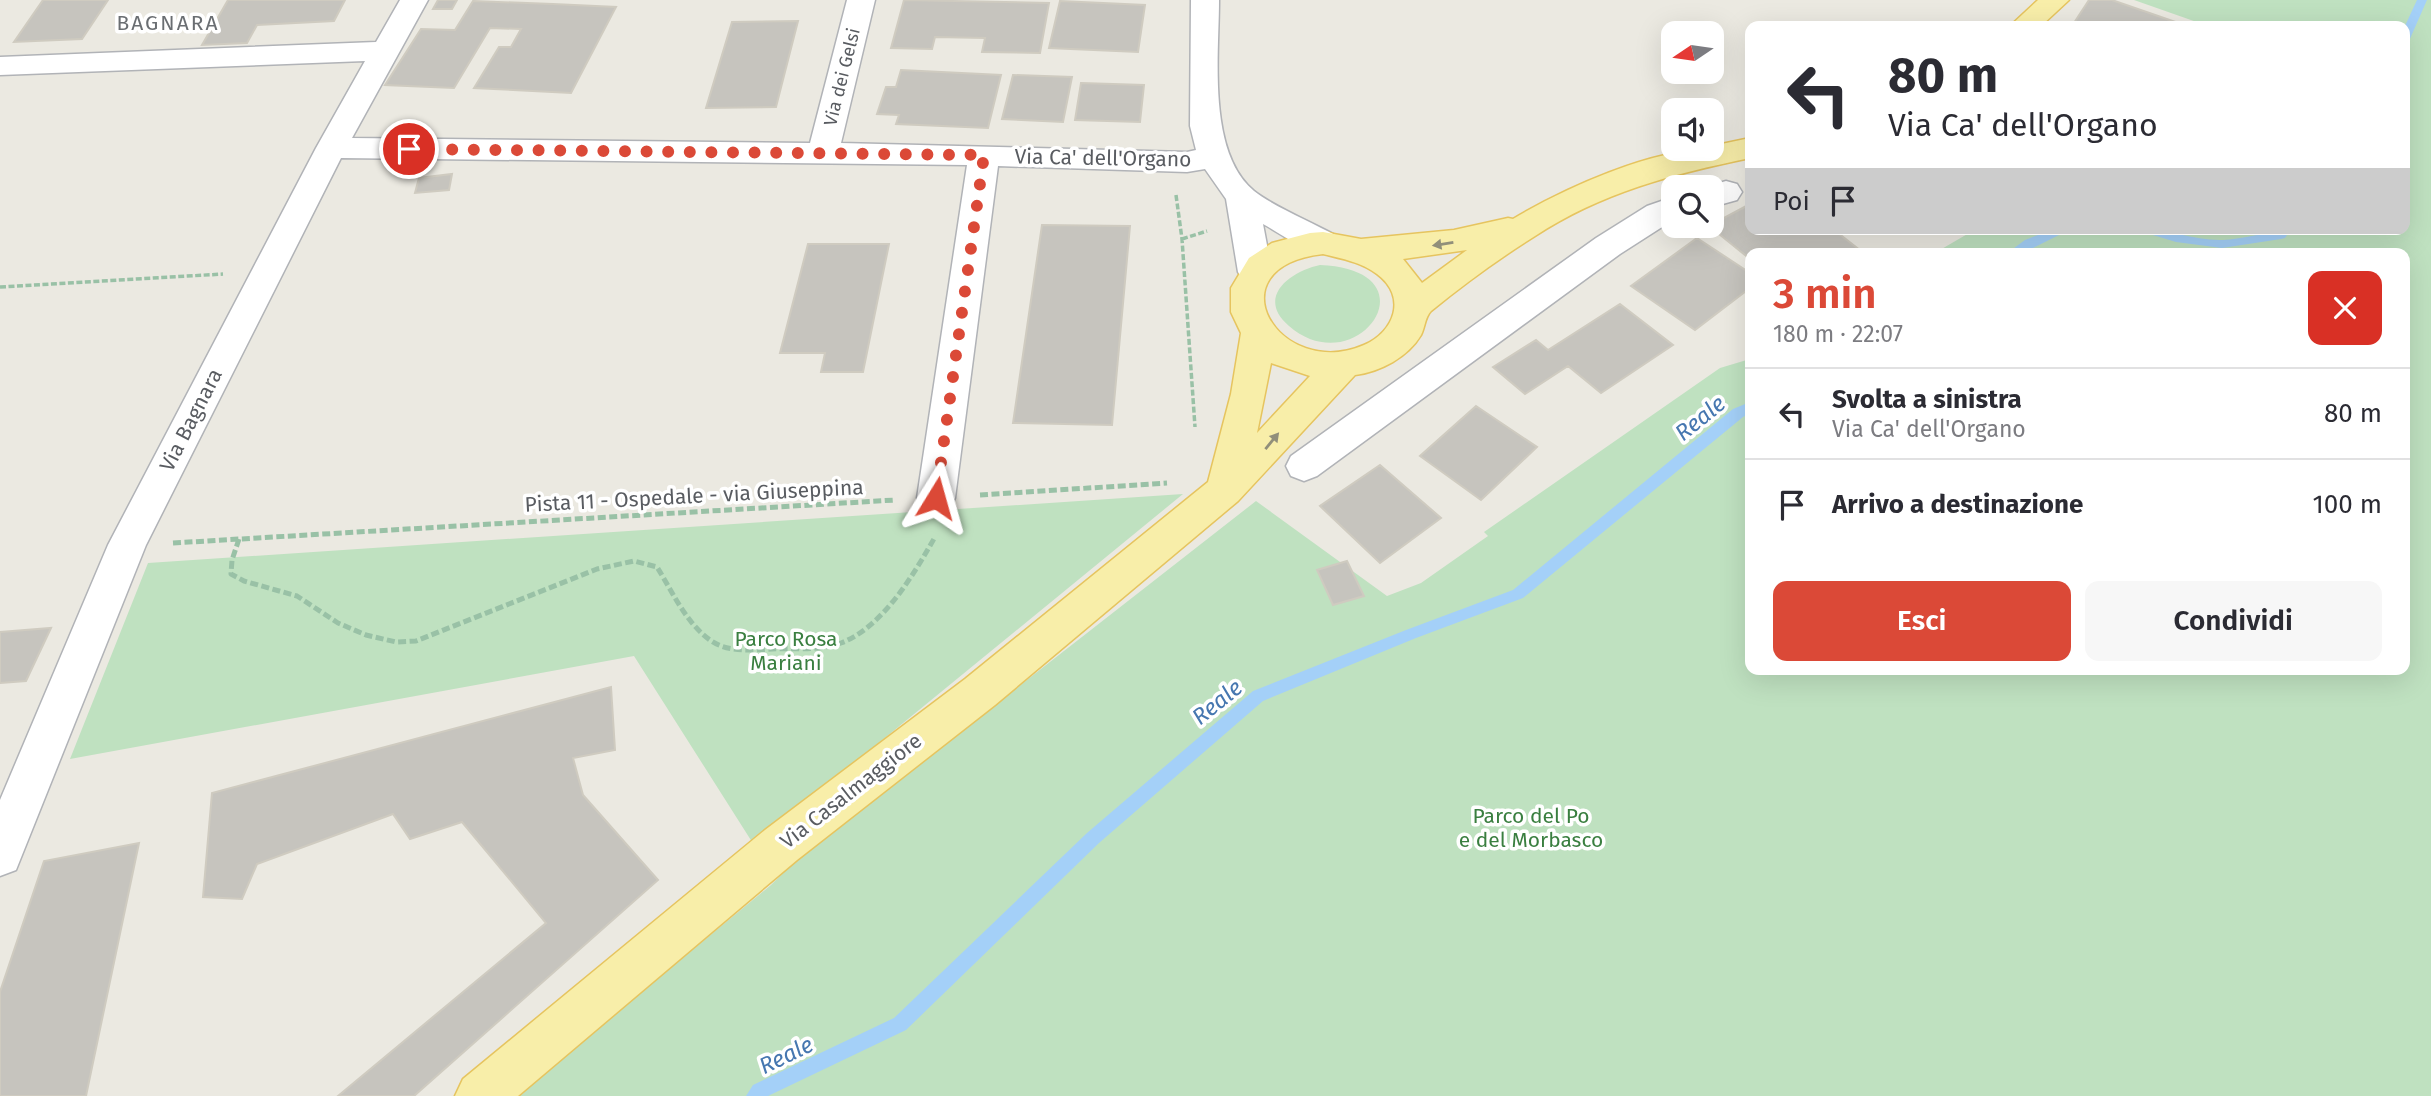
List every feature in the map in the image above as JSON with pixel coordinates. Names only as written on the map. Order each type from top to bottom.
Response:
[{"type":"main road","points":[[2030,21],[2056,0]]},
{"type":"main road","points":[[1413,307],[1533,222],[1593,190],[1672,164],[1745,149]]},
{"type":"main road","points":[[1364,250],[1384,260],[1399,273],[1410,290],[1413,307],[1408,328],[1393,346],[1370,359],[1342,366],[1317,365],[1294,359],[1273,349],[1257,335],[1248,319],[1244,303],[1247,287],[1255,272],[1272,257],[1296,247],[1323,243],[1364,250],[1434,246],[1479,238],[1533,222]]},
{"type":"main road","points":[[1225,490],[1249,394],[1257,335]]},
{"type":"main road","name":"Via Casalmaggiore","points":[[480,1096],[781,845],[980,692],[1225,490],[1255,461],[1301,405],[1342,366]]},
{"type":"street","name":"Via Bagnara","points":[[2,843],[127,545],[331,148],[414,0]]},
{"type":"street","name":"Via dei Gelsi","points":[[823,153],[861,0]]},
{"type":"street","points":[[1205,0],[1205,126],[1213,157]]},
{"type":"street","points":[[0,66],[384,51]]},
{"type":"street","name":"Via Ca' dell'Organo","points":[[331,148],[984,155],[1171,162],[1213,157],[1242,198]]},
{"type":"street","name":"Via Ca' dell'Organo","points":[[946,497],[984,155]]},
{"type":"street","points":[[1242,198],[1323,243]]},
{"type":"street","points":[[1242,198],[1255,272]]},
{"type":"street","points":[[1304,466],[1608,246],[1661,213]]},
{"type":"street","points":[[1385,351],[1422,381]]},
{"type":"path","points":[[1171,162],[1182,239],[1196,430]]},
{"type":"path","points":[[0,287],[267,272]]},
{"type":"path","name":"Pista 11 - Ospedale - via Giuseppina","points":[[127,545],[1168,482]]},
{"type":"path","points":[[239,539],[232,560],[231,574],[237,580],[254,582],[296,596],[338,622],[390,642],[416,641],[597,569],[634,561],[657,567],[698,629],[710,641],[735,650],[821,648],[857,637],[870,625],[925,556],[946,497]]},
{"type":"green space","name":"Parco del Po e del Morbasco","points":[[2134,0],[2431,0],[2431,1096],[515,1096],[771,885],[795,861],[1256,501],[1387,596],[1421,583],[1488,536],[1484,532],[1720,368],[1745,360],[1745,675],[2410,675],[2410,248],[1943,248],[1966,235],[2410,235],[2410,21],[2194,21]]},
{"type":"green space","points":[[1320,265],[1355,271],[1374,285],[1380,302],[1374,320],[1360,334],[1339,342],[1315,341],[1289,326],[1279,315],[1275,305],[1281,287],[1298,273]]},
{"type":"green space","name":"Parco Rosa Mariani","points":[[1183,494],[754,845],[634,656],[70,759],[148,563]]},
{"type":"building","points":[[43,0],[108,0],[82,39],[14,42]]},
{"type":"building","points":[[228,0],[345,0],[334,21],[257,25],[247,43],[202,45]]},
{"type":"building","points":[[438,0],[457,0],[452,9],[433,9]]},
{"type":"building","points":[[904,0],[1049,3],[1040,53],[982,52],[985,38],[935,37],[932,49],[891,48]]},
{"type":"building","points":[[2089,0],[2112,0],[2173,21],[2075,21]]},
{"type":"building","points":[[473,1],[616,7],[571,93],[474,88],[499,47],[511,47],[521,29],[490,28],[454,88],[385,85],[421,29],[455,30]]},
{"type":"building","points":[[1060,1],[1145,5],[1138,52],[1049,48]]},
{"type":"building","points":[[798,21],[776,107],[706,108],[732,22]]},
{"type":"building","points":[[901,70],[1001,75],[988,128],[896,124],[899,115],[877,114],[886,87],[896,87]]},
{"type":"building","points":[[1013,75],[1072,77],[1063,122],[1002,119]]},
{"type":"building","points":[[1081,83],[1144,85],[1140,122],[1075,120]]},
{"type":"building","points":[[452,174],[449,190],[415,193],[419,178]]},
{"type":"building","points":[[1745,207],[1745,235],[1841,235],[1857,248],[1745,248],[1745,255],[1724,238],[1724,218]]},
{"type":"building","points":[[1042,225],[1130,226],[1112,425],[1013,423]]},
{"type":"building","points":[[1697,238],[1745,270],[1745,292],[1695,330],[1631,286]]},
{"type":"building","points":[[808,244],[889,244],[863,372],[821,372],[825,353],[780,353]]},
{"type":"building","points":[[1620,304],[1673,345],[1601,393],[1568,366],[1525,394],[1493,367],[1536,340],[1548,350]]},
{"type":"building","points":[[1476,406],[1537,447],[1481,500],[1420,456]]},
{"type":"building","points":[[1380,465],[1441,518],[1380,563],[1320,506]]},
{"type":"building","points":[[1347,561],[1364,596],[1333,605],[1317,570]]},
{"type":"building","points":[[51,628],[26,681],[0,683],[0,632]]},
{"type":"building","points":[[611,687],[615,750],[573,758],[583,795],[658,880],[414,1096],[338,1096],[546,923],[462,822],[410,839],[393,814],[257,864],[242,899],[203,897],[212,793]]},
{"type":"building","points":[[139,843],[86,1096],[0,1096],[0,992],[44,861]]},
{"type":"waterway","name":"Reale","points":[[2410,27],[2422,0]]},
{"type":"waterway","name":"Reale","points":[[2021,248],[2050,235]]},
{"type":"waterway","name":"Reale","points":[[2166,235],[2222,244],[2281,235]]},
{"type":"waterway","name":"Reale","points":[[755,1096],[759,1091],[900,1024],[1093,838],[1258,696],[1518,594],[1745,410]]},
{"type":"district","name":"BAGNARA","points":[[168,23]]},
{"type":"route","points":[[409,149],[984,155],[936,498]]}]
